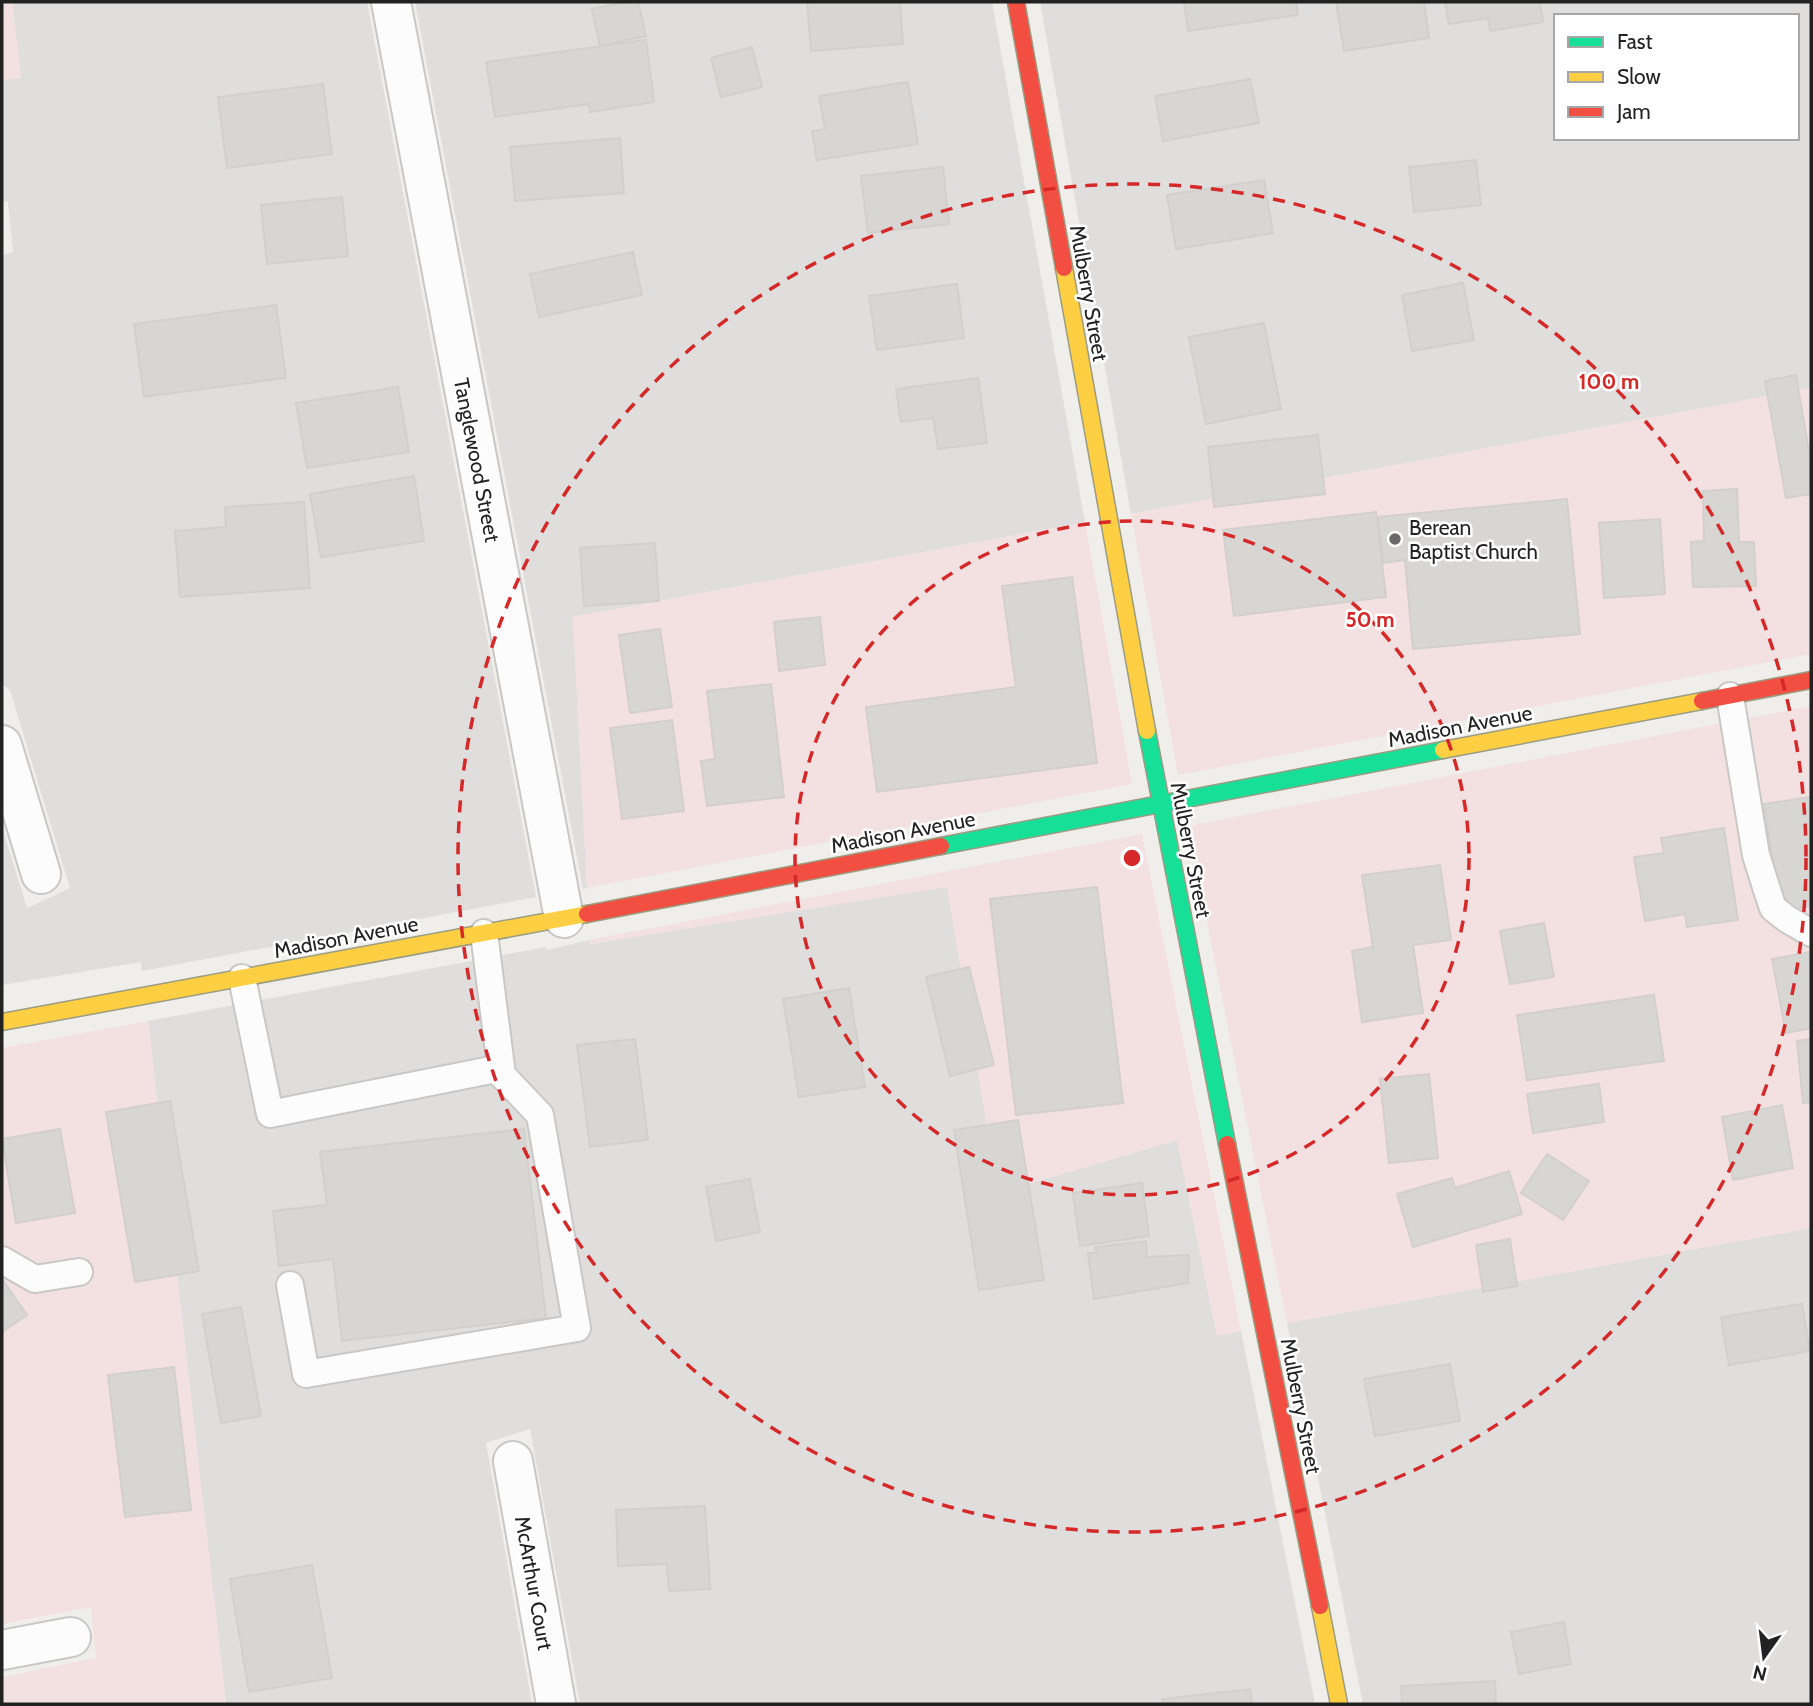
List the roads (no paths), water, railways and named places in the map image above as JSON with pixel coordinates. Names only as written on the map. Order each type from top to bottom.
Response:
[{"type":"street","name":"Tanglewood Street","points":[[391,2],[564,918]]},
{"type":"street","name":"Mulberry Street","points":[[1016,2],[1160,805],[1339,1704]]},
{"type":"street","name":"Madison Avenue","points":[[2,1022],[564,918],[1811,680]]},
{"type":"street","points":[[2,745],[41,874]]},
{"type":"street","name":"McArthur Court","points":[[513,1461],[556,1704]]},
{"type":"street","points":[[2,1650],[71,1637]]},
{"type":"lane","points":[[1730,696],[1756,855],[1773,908],[1811,933]]},
{"type":"lane","points":[[484,933],[502,1075]]},
{"type":"lane","points":[[242,978],[270,1114],[496,1069],[502,1075],[540,1115],[577,1328],[306,1374],[290,1284]]},
{"type":"lane","points":[[2,1260],[35,1279],[79,1272]]},
{"type":"place","name":"Berean Baptist Church","points":[[1395,539]]}]
